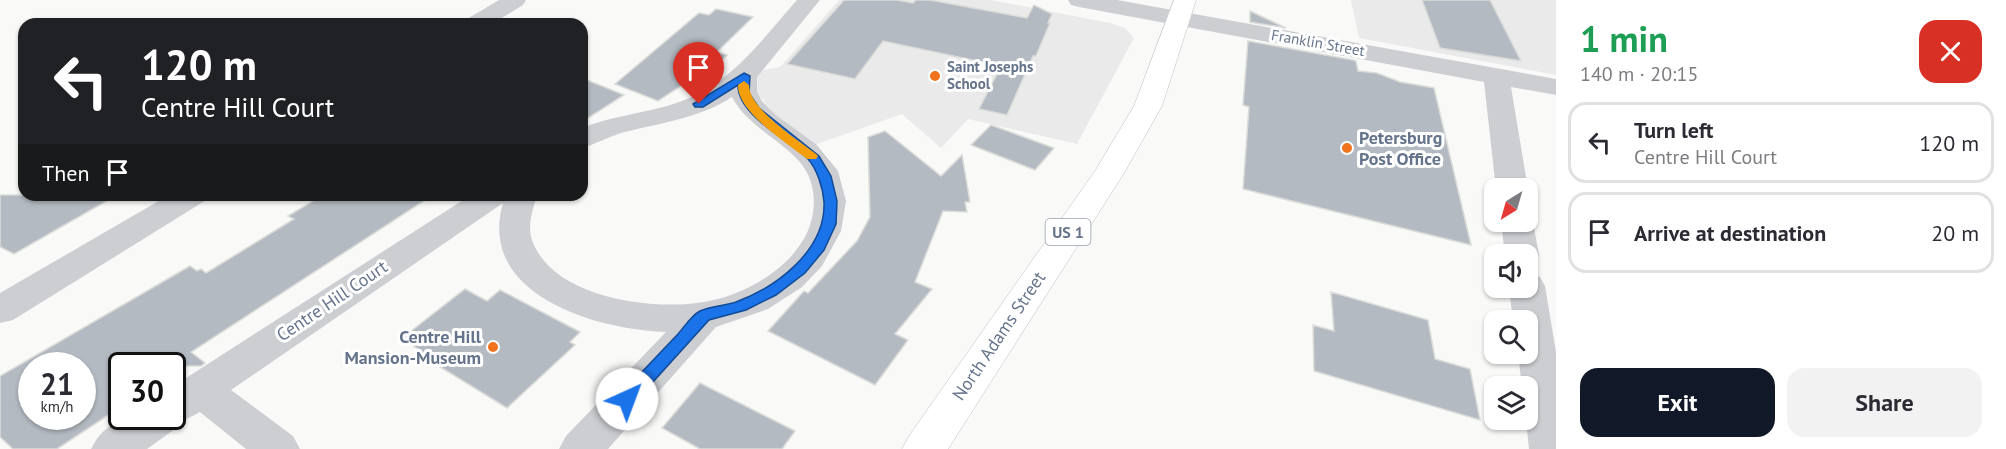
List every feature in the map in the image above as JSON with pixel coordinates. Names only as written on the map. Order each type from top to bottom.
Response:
[{"type":"main road","name":"North Adams Street","points":[[924,449],[1114,164],[1148,106],[1182,9]]},
{"type":"street","points":[[485,18],[515,0]]},
{"type":"street","points":[[588,136],[610,127],[674,113],[699,104],[744,76],[809,0]]},
{"type":"street","name":"Franklin Street","points":[[1079,0],[1182,9],[1556,87]]},
{"type":"street","points":[[519,201],[514,216],[515,239],[524,261],[543,281],[560,292],[600,308],[646,318],[704,316],[741,306],[770,291],[800,269],[819,247],[829,224],[830,201],[825,176],[814,159],[755,111],[744,93],[744,76]]},
{"type":"street","points":[[1496,76],[1510,178]]},
{"type":"street","points":[[0,310],[182,201]]},
{"type":"street","name":"Centre Hill Court","points":[[187,399],[484,201]]},
{"type":"street","points":[[1529,298],[1551,449]]},
{"type":"street","points":[[581,449],[704,316]]},
{"type":"street","points":[[187,399],[278,449]]},
{"type":"street","points":[[113,449],[141,430]]},
{"type":"shaded area","name":"Saint Josephs School","points":[[839,0],[991,0],[1110,23],[1125,28],[1134,38],[1077,144],[968,119],[941,148],[902,114],[817,144],[777,117],[754,89],[757,71],[780,67]]},
{"type":"shaded area","points":[[1351,0],[1556,0],[1556,75],[1359,38]]},
{"type":"building","points":[[844,0],[897,0],[913,3],[916,0],[930,0],[1027,18],[1034,5],[1052,14],[1036,56],[1033,56],[1007,115],[979,109],[1001,66],[883,41],[855,79],[787,64]]},
{"type":"building","points":[[1422,0],[1490,0],[1521,61],[1440,48]]},
{"type":"building","points":[[716,9],[753,17],[717,52],[727,55],[704,78],[696,76],[658,101],[615,84],[699,13],[709,15]]},
{"type":"building","points":[[1250,11],[1286,28],[1250,22]]},
{"type":"building","name":"Petersburg Post Office","points":[[1248,41],[1353,60],[1356,61],[1358,71],[1377,73],[1400,82],[1434,88],[1471,245],[1243,189],[1249,107],[1243,105]]},
{"type":"building","points":[[588,80],[624,95],[588,118]]},
{"type":"building","points":[[991,125],[1054,148],[1035,170],[971,145]]},
{"type":"building","points":[[885,131],[941,176],[962,155],[970,202],[965,202],[967,212],[943,211],[915,282],[932,289],[895,334],[908,340],[875,385],[768,331],[804,291],[808,293],[857,241],[870,217],[868,137]]},
{"type":"building","points":[[0,195],[18,195],[18,201],[107,201],[14,254],[0,247]]},
{"type":"building","points":[[313,201],[424,201],[191,352],[205,363],[201,366],[186,366],[186,352],[108,352],[108,415],[96,423],[96,352],[41,352],[190,266],[206,273],[294,219],[288,216]]},
{"type":"building","name":"Centre Hill Mansion-Museum","points":[[465,289],[487,301],[500,290],[580,332],[570,342],[575,345],[507,408],[416,352],[420,350],[401,339]]},
{"type":"building","points":[[1331,292],[1428,320],[1435,359],[1470,369],[1480,420],[1314,371],[1313,325],[1334,331]]},
{"type":"building","points":[[18,366],[18,430],[86,430],[57,449],[13,449],[0,437],[0,376]]},
{"type":"building","points":[[700,383],[795,431],[782,449],[700,449],[662,428]]},
{"type":"slow traffic","points":[[744,85],[744,93],[755,111],[812,156]]},
{"type":"place","name":"Saint Josephs School","points":[[935,76]]},
{"type":"place","name":"Petersburg Post Office","points":[[1347,148]]},
{"type":"place","name":"Centre Hill Mansion-Museum","points":[[493,347]]},
{"type":"route","points":[[627,399],[704,316],[741,306],[770,291],[800,269],[819,247],[829,224],[830,201],[825,176],[814,159],[755,111],[744,93],[744,76],[699,104]]}]
